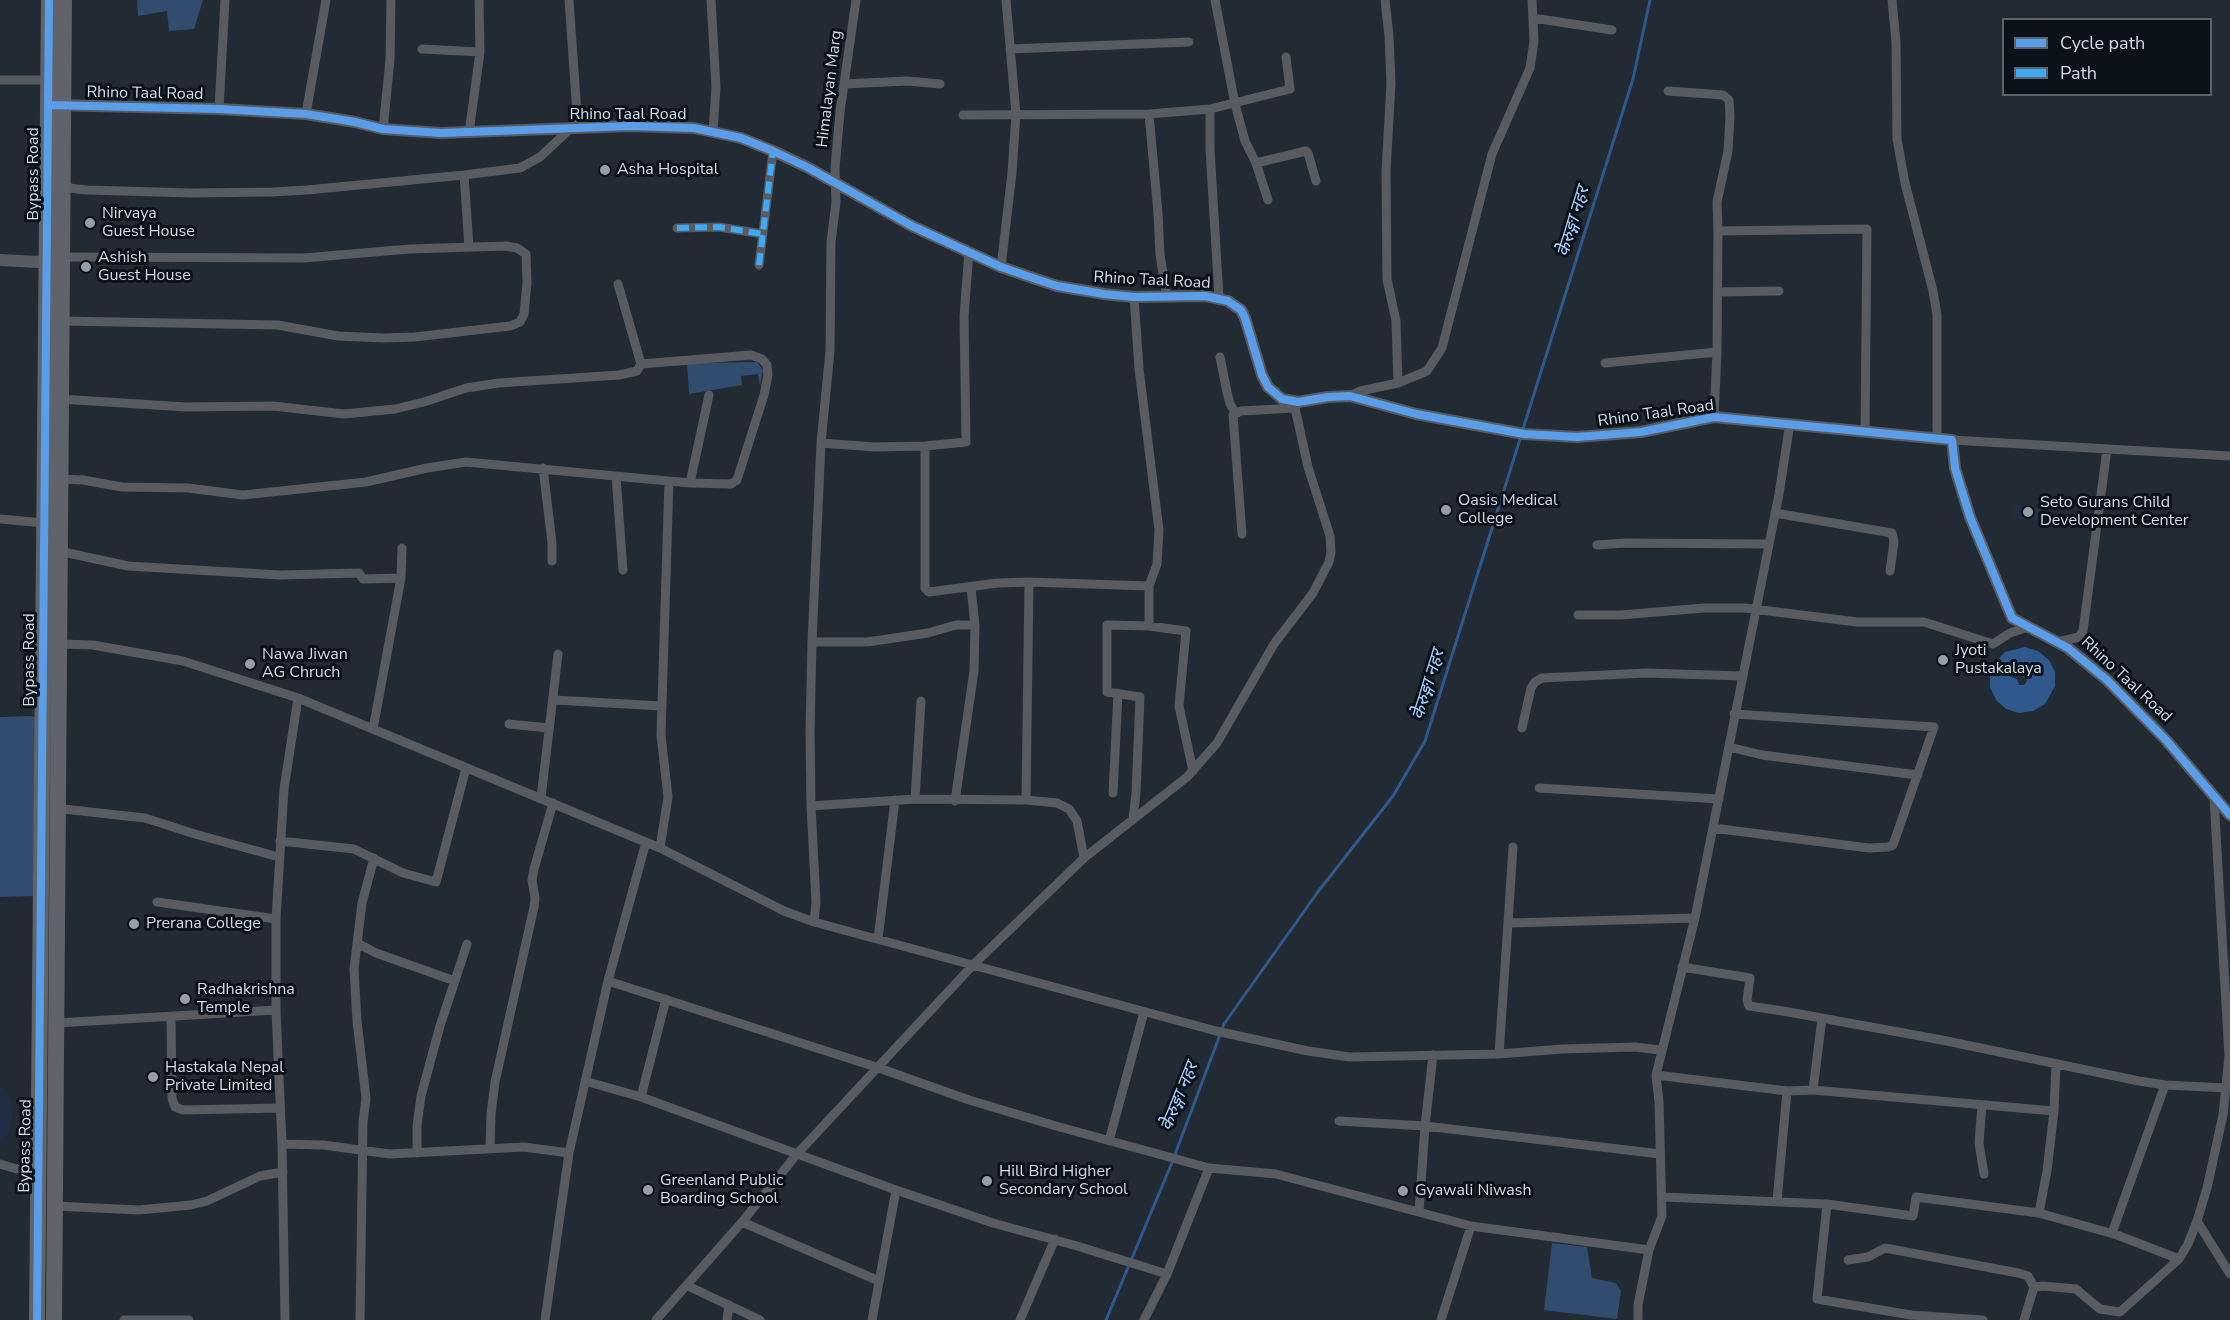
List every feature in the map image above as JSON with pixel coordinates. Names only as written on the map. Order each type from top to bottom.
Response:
[{"type":"highway","name":"Bypass Road","points":[[49,0],[56,106],[54,259],[44,523],[39,1170],[54,1320]]},
{"type":"highway","name":"Bypass Road","points":[[56,80],[64,0]]},
{"type":"highway","name":"Bypass Road","points":[[38,1320],[54,1206],[57,1023],[61,321],[54,259]]},
{"type":"street","points":[[219,109],[225,0]]},
{"type":"street","points":[[306,114],[326,0]]},
{"type":"street","points":[[383,129],[390,60],[391,0]]},
{"type":"street","points":[[469,133],[480,52],[479,0]]},
{"type":"street","points":[[55,187],[192,193],[284,191],[520,168],[540,157],[575,128],[569,0]]},
{"type":"street","points":[[711,0],[716,87],[713,131]]},
{"type":"street","name":"Himalayan Marg","points":[[814,922],[816,902],[810,731],[821,443],[830,351],[831,242],[840,112],[856,0]]},
{"type":"street","points":[[1001,267],[1016,114],[1006,0]]},
{"type":"street","points":[[1215,0],[1235,104],[1245,141],[1256,163],[1268,200]]},
{"type":"street","points":[[1385,0],[1389,36],[1390,84],[1386,160],[1387,279],[1396,321],[1398,383]]},
{"type":"street","points":[[1350,396],[1360,391],[1398,383],[1427,371],[1442,348],[1492,154],[1530,68],[1534,41],[1532,0]]},
{"type":"street","points":[[1892,0],[1896,42],[1897,139],[1905,183],[1937,315],[1937,439]]},
{"type":"street","points":[[1533,18],[1612,30]]},
{"type":"street","points":[[1011,49],[1190,42]]},
{"type":"street","points":[[422,49],[480,52]]},
{"type":"street","points":[[963,115],[1149,114],[1210,109],[1290,89],[1286,57]]},
{"type":"street","points":[[0,80],[56,80]]},
{"type":"street","points":[[844,84],[907,81],[940,84]]},
{"type":"street","points":[[1668,91],[1723,95],[1729,100],[1728,151],[1717,202],[1718,292],[1714,417]]},
{"type":"street","name":"Rhino Taal Road","points":[[56,106],[219,109],[306,114],[383,129],[469,133],[663,126],[713,131],[741,138],[773,151],[912,226],[1001,267],[1057,286],[1134,297],[1220,298],[1235,305],[1245,318],[1262,375],[1268,387],[1282,399],[1297,405],[1328,397],[1350,396],[1416,414],[1524,434],[1578,437],[1613,436],[1714,417],[1952,440]]},
{"type":"street","points":[[1210,109],[1210,149],[1220,298]]},
{"type":"street","points":[[1149,114],[1160,255],[1167,297]]},
{"type":"street","points":[[759,265],[773,151]]},
{"type":"street","points":[[1256,163],[1306,151],[1316,181]]},
{"type":"street","points":[[464,175],[469,247]]},
{"type":"street","points":[[677,228],[719,227],[763,234]]},
{"type":"street","points":[[1718,231],[1867,230],[1865,431]]},
{"type":"street","points":[[0,260],[304,258],[358,252],[506,246],[517,248],[526,254],[527,283],[524,314],[520,322],[510,326],[415,337],[384,338],[338,336],[278,325],[61,321]]},
{"type":"street","points":[[821,443],[875,447],[966,442],[964,316],[969,252]]},
{"type":"street","points":[[60,399],[186,408],[273,406],[344,414],[395,409],[466,388],[499,383],[619,375],[637,371],[641,364],[618,284]]},
{"type":"street","points":[[1718,292],[1779,291]]},
{"type":"street","points":[[1134,297],[1139,369],[1159,530],[1157,564],[1149,586],[1149,626]]},
{"type":"street","points":[[1605,363],[1717,352]]},
{"type":"street","points":[[60,478],[122,487],[188,488],[243,495],[366,482],[466,462],[690,483],[733,484],[737,480],[764,395],[768,375],[766,364],[762,359],[751,356],[641,364]]},
{"type":"street","points":[[1220,357],[1230,404],[1235,412]]},
{"type":"street","points":[[690,483],[709,395]]},
{"type":"street","points":[[656,1320],[688,1286],[797,1154],[973,965],[1084,858],[1192,771],[1217,743],[1274,644],[1313,593],[1329,562],[1330,536],[1314,492],[1297,405],[1235,412]]},
{"type":"street","points":[[1235,412],[1232,418],[1242,534]]},
{"type":"street","points":[[1638,1320],[1638,1305],[1649,1250],[1662,1216],[1659,1102],[1656,1075],[1660,1050],[1695,918],[1775,513],[1790,423]]},
{"type":"street","points":[[2000,640],[2013,618],[1970,518],[1955,468],[1952,440],[2230,456]]},
{"type":"street","points":[[925,446],[925,588],[929,592],[998,583],[1029,582],[1149,586]]},
{"type":"street","points":[[2058,642],[2079,637],[2083,631],[2107,449]]},
{"type":"street","points":[[543,468],[552,561]]},
{"type":"street","points":[[616,476],[623,570]]},
{"type":"street","points":[[660,848],[668,797],[662,735],[662,706],[669,481]]},
{"type":"street","points":[[1775,513],[1892,533],[1894,542],[1890,571]]},
{"type":"street","points":[[0,519],[44,523]]},
{"type":"street","points":[[1597,545],[1624,543],[1769,544]]},
{"type":"street","points":[[373,729],[401,578],[402,548]]},
{"type":"street","points":[[59,551],[128,566],[280,575],[359,573],[363,579],[401,578]]},
{"type":"street","points":[[1026,800],[1029,582]]},
{"type":"street","points":[[955,801],[974,671],[975,625],[971,588]]},
{"type":"street","points":[[1578,615],[1621,615],[1704,608],[1755,610],[1857,622],[1924,622],[1993,644],[2010,633],[2032,628]]},
{"type":"street","name":"Rhino Taal Road","points":[[2013,618],[2068,648],[2124,697],[2166,740],[2230,815]]},
{"type":"street","points":[[813,642],[867,642],[928,633],[956,625],[975,625]]},
{"type":"street","points":[[1133,819],[1140,697],[1107,692],[1107,625],[1149,626],[1186,631],[1179,706],[1192,771]]},
{"type":"street","points":[[60,644],[93,645],[183,662],[298,698],[660,848],[784,910],[814,922],[1216,1031],[1308,1051],[1350,1057],[1499,1054],[1583,1048],[1635,1047],[1660,1050]]},
{"type":"street","points":[[541,798],[558,654]]},
{"type":"street","points":[[1522,728],[1531,688],[1542,678],[1646,673],[1743,676]]},
{"type":"street","points":[[1113,794],[1118,693]]},
{"type":"street","points":[[285,1320],[283,1172],[276,1010],[276,919],[284,789],[298,698]]},
{"type":"street","points":[[554,700],[662,706]]},
{"type":"street","points":[[915,799],[921,701]]},
{"type":"street","points":[[1713,828],[1869,848],[1888,847],[1893,844],[1934,727],[1734,714]]},
{"type":"street","points":[[509,724],[549,728]]},
{"type":"street","points":[[1729,747],[1762,755],[1918,775]]},
{"type":"street","points":[[280,841],[354,849],[403,873],[436,882],[466,768]]},
{"type":"street","points":[[1539,788],[1719,799]]},
{"type":"street","points":[[2034,1287],[2076,1289],[2100,1309],[2120,1312],[2179,1258],[2188,1244],[2197,1221],[2215,1156],[2227,1088],[2229,1056],[2226,924],[2214,798]]},
{"type":"street","points":[[811,806],[915,799],[1026,800],[1057,803],[1070,809],[1077,821],[1084,858]]},
{"type":"street","points":[[878,939],[895,800]]},
{"type":"street","points":[[490,1148],[495,1082],[534,908],[532,880],[534,869],[553,803]]},
{"type":"street","points":[[41,808],[145,818],[279,857]]},
{"type":"street","points":[[545,1320],[569,1153],[608,981],[646,842]]},
{"type":"street","points":[[1499,1054],[1513,847]]},
{"type":"street","points":[[360,1320],[363,1122],[366,1098],[354,987],[362,903],[374,858]]},
{"type":"street","points":[[157,902],[276,919]]},
{"type":"street","points":[[1508,923],[1695,918]]},
{"type":"street","points":[[357,943],[455,981]]},
{"type":"street","points":[[417,1153],[417,1126],[421,1096],[440,1026],[467,944]]},
{"type":"street","points":[[1682,967],[1750,978],[1747,1000],[1749,1006],[1822,1017],[2165,1085],[2227,1088]]},
{"type":"street","points":[[608,981],[876,1067],[969,1100],[1209,1168],[1276,1174],[1471,1226],[1649,1250]]},
{"type":"street","points":[[641,1097],[666,999]]},
{"type":"street","points":[[57,1023],[276,1010]]},
{"type":"street","points":[[1109,1141],[1144,1012]]},
{"type":"street","points":[[171,1017],[172,1098],[175,1107],[183,1110],[279,1108]]},
{"type":"street","points":[[1813,1090],[1822,1017]]},
{"type":"street","points":[[1419,1212],[1433,1055]]},
{"type":"street","points":[[2039,1213],[2047,1171],[2054,1111],[2056,1064]]},
{"type":"street","points":[[1656,1075],[1786,1091],[1813,1090],[2054,1111]]},
{"type":"street","points":[[585,1081],[641,1097],[993,1223],[1054,1239],[1167,1274]]},
{"type":"street","points":[[2112,1233],[2165,1085]]},
{"type":"street","points":[[1777,1201],[1786,1091]]},
{"type":"street","points":[[1982,1105],[1979,1143],[1984,1174]]},
{"type":"street","points":[[1339,1121],[1425,1126],[1660,1154]]},
{"type":"street","points":[[282,1144],[323,1145],[390,1154],[524,1147],[569,1153]]},
{"type":"street","points":[[0,1164],[17,1169],[39,1170]]},
{"type":"street","points":[[1144,1320],[1167,1274],[1209,1168]]},
{"type":"street","points":[[54,1206],[139,1210],[190,1205],[207,1201],[260,1176],[283,1172]]},
{"type":"street","points":[[872,1320],[896,1190]]},
{"type":"street","points":[[1663,1197],[1827,1204],[1913,1216],[1916,1197],[2039,1213],[2112,1233],[2179,1258]]},
{"type":"street","points":[[1827,1204],[1817,1299],[1911,1315],[1983,1320]]},
{"type":"street","points":[[2197,1221],[2230,1274]]},
{"type":"street","points":[[742,1222],[879,1281]]},
{"type":"street","points":[[1441,1320],[1471,1226]]},
{"type":"street","points":[[1020,1320],[1054,1239]]},
{"type":"street","points":[[1848,1260],[1868,1257],[1885,1248],[2028,1276],[2034,1287],[2024,1320]]},
{"type":"street","points":[[688,1286],[760,1320]]},
{"type":"street","points":[[727,1320],[729,1305]]},
{"type":"street","points":[[124,1320],[189,1320]]},
{"type":"shaded area","points":[[137,0],[203,0],[194,29],[169,31],[167,11],[138,16]]},
{"type":"shaded area","points":[[757,362],[763,370],[760,386],[758,374],[741,376],[742,385],[689,394],[687,363]]},
{"type":"shaded area","name":"Seto Gurans Child Development Center","points":[[2015,505],[2041,508],[2040,521],[2014,519]]},
{"type":"shaded area","points":[[2025,647],[2038,651],[2049,660],[2055,672],[2055,686],[2045,704],[2033,711],[2019,713],[2006,709],[1996,700],[1990,687],[1990,674],[1991,669],[2017,679],[2019,685],[2024,685],[2027,681],[2024,677],[1993,665],[2005,652]]},
{"type":"shaded area","points":[[0,717],[36,717],[33,896],[0,897]]},
{"type":"shaded area","points":[[0,1087],[7,1092],[13,1107],[12,1123],[0,1144]]},
{"type":"shaded area","points":[[1552,1243],[1587,1247],[1592,1278],[1616,1283],[1621,1291],[1617,1319],[1544,1310]]},
{"type":"waterway","name":"केेरुङ्गा नहर","points":[[1523,429],[1633,79],[1650,0]]},
{"type":"waterway","name":"केेरुङ्गा नहर","points":[[1106,1320],[1171,1165],[1224,1024],[1317,893],[1393,796],[1425,741],[1521,436]]},
{"type":"marked path","points":[[759,265],[773,151]]},
{"type":"marked path","points":[[677,228],[719,227],[763,234]]},
{"type":"cycle path","points":[[37,1320],[49,0]]},
{"type":"cycle path","points":[[48,105],[219,109],[306,114],[383,129],[441,133],[630,126],[694,128],[741,138],[773,151],[807,167],[912,226],[1001,267],[1057,286],[1134,297],[1205,296],[1228,301],[1241,310],[1262,375],[1268,387],[1282,399],[1298,402],[1350,396],[1416,414],[1524,434],[1577,437],[1641,432],[1714,417],[1952,440],[1955,468],[1970,517],[2012,618],[2068,648],[2107,680],[2166,740],[2230,815]]},
{"type":"place","name":"Asha Hospital","points":[[605,170]]},
{"type":"place","name":"Nirvaya Guest House","points":[[90,223]]},
{"type":"place","name":"Ashish Guest House","points":[[86,267]]},
{"type":"place","name":"Oasis Medical College","points":[[1446,510]]},
{"type":"place","name":"Seto Gurans Child Development Center","points":[[2028,512]]},
{"type":"place","name":"Jyoti Pustakalaya","points":[[1943,660]]},
{"type":"place","name":"Nawa Jiwan AG Chruch","points":[[250,664]]},
{"type":"place","name":"Prerana College","points":[[134,924]]},
{"type":"place","name":"Radhakrishna Temple","points":[[185,999]]},
{"type":"place","name":"Hastakala Nepal Private Limited","points":[[153,1077]]},
{"type":"place","name":"Hill Bird Higher Secondary School","points":[[987,1181]]},
{"type":"place","name":"Greenland Public Boarding School","points":[[648,1190]]},
{"type":"place","name":"Gyawali Niwash","points":[[1403,1191]]}]
